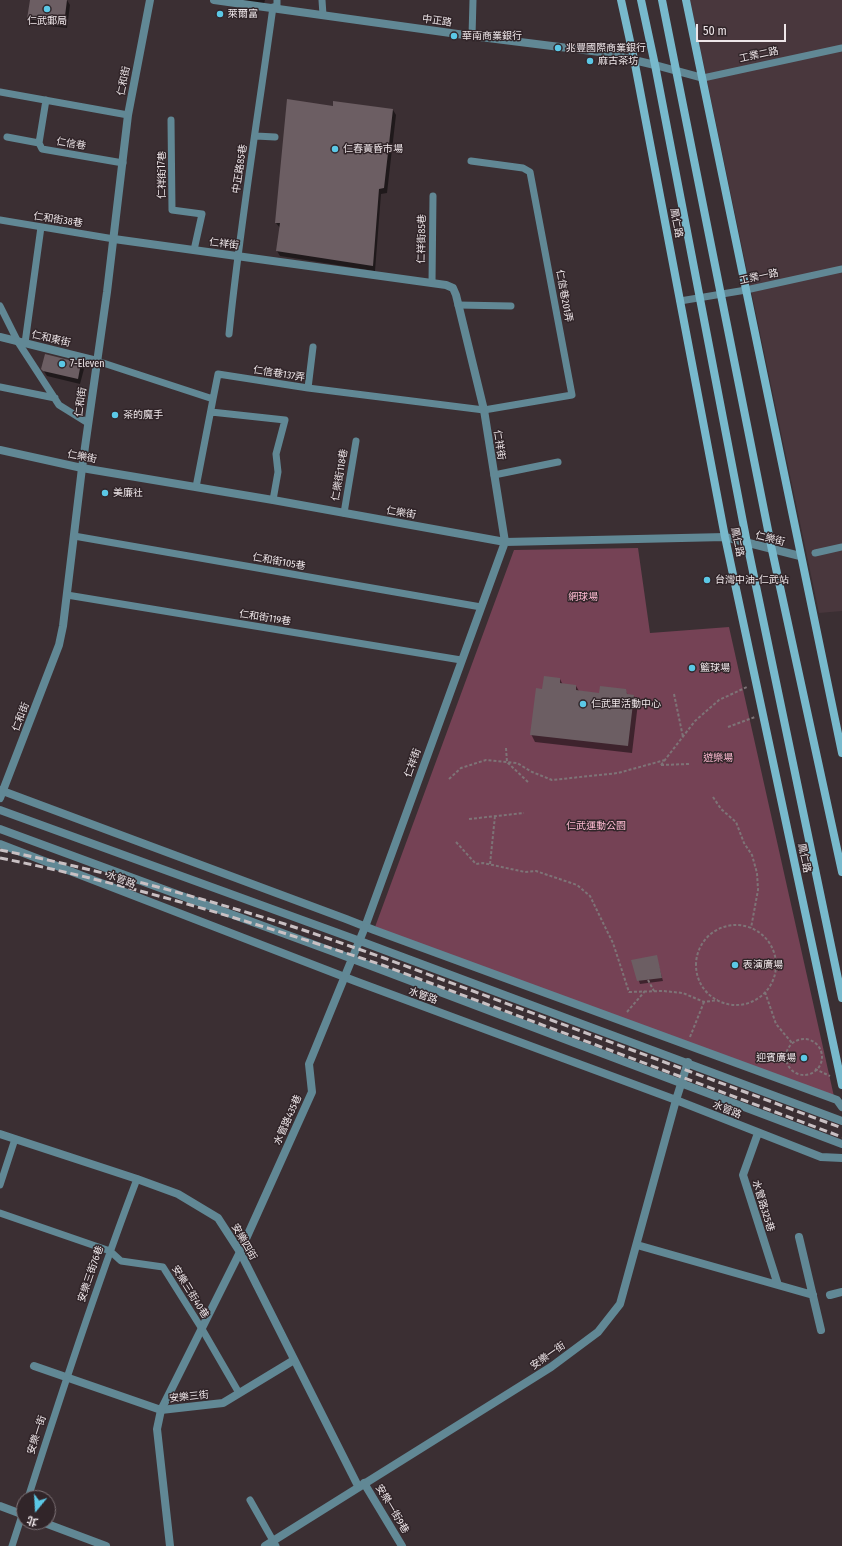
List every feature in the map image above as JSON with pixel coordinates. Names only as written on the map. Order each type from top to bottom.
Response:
[{"type":"main road","name":"鳳仁路","points":[[621,0],[634,59],[725,537],[842,1085]]},
{"type":"main road","name":"鳳仁路","points":[[641,0],[655,65],[747,543],[842,994]]},
{"type":"main road","points":[[662,0],[772,550],[842,872]]},
{"type":"main road","points":[[686,0],[800,556],[842,749]]},
{"type":"street","name":"仁和街","points":[[1,793],[59,645],[67,595],[82,468],[114,239],[128,115],[150,0]]},
{"type":"street","name":"中正路","points":[[214,0],[275,5],[323,15],[600,52],[634,59],[703,78]]},
{"type":"street","name":"仁祥街","points":[[114,239],[446,285],[453,288],[456,295],[484,410],[505,542],[365,927]]},
{"type":"street","name":"仁和東街","points":[[0,337],[97,361]]},
{"type":"street","name":"仁樂街","points":[[0,450],[82,468],[273,500],[505,542],[725,537],[800,556]]},
{"type":"street","points":[[1,793],[837,1100],[842,1107]]},
{"type":"street","points":[[0,810],[688,1062],[842,1121]]},
{"type":"street","name":"水管路","points":[[0,829],[353,959],[842,1144]]},
{"type":"street","name":"水管路","points":[[0,844],[346,978],[676,1100],[821,1157],[842,1158]]},
{"type":"street","name":"水管路435巷","points":[[170,1546],[157,1429],[161,1410],[240,1252],[312,1092],[309,1064],[346,978],[365,927]]},
{"type":"street","name":"安樂一街","points":[[265,1546],[274,1544],[361,1484],[551,1367],[598,1332],[620,1304],[676,1100],[688,1062]]},
{"type":"street","name":"水管路325巷","points":[[758,1132],[743,1175],[778,1285]]},
{"type":"street","name":"安樂四街","points":[[0,1134],[138,1179],[178,1194],[218,1218],[240,1252],[294,1360],[361,1484]]},
{"type":"street","points":[[799,1237],[821,1330]]},
{"type":"street","points":[[637,1245],[813,1295]]},
{"type":"street","points":[[830,1295],[842,1292]]},
{"type":"street","name":"安樂三街","points":[[34,1366],[161,1410],[223,1403],[294,1360]]},
{"type":"street","name":"安樂一街9巷","points":[[361,1484],[402,1546]]},
{"type":"street","points":[[0,1506],[16,1511]]},
{"type":"street","points":[[56,1528],[86,1542],[106,1546]]},
{"type":"lane","points":[[322,0],[323,15]]},
{"type":"lane","points":[[472,36],[473,0]]},
{"type":"lane","name":"中正路85巷","points":[[230,334],[237,256],[275,5]]},
{"type":"lane","name":"工業二路","points":[[703,78],[842,48]]},
{"type":"lane","points":[[0,92],[128,115]]},
{"type":"lane","points":[[39,143],[46,100]]},
{"type":"lane","name":"仁祥街17巷","points":[[171,120],[172,210],[202,214],[194,250]]},
{"type":"lane","points":[[256,136],[275,136]]},
{"type":"lane","name":"仁信巷","points":[[8,137],[39,143],[40,146],[46,150],[123,163]]},
{"type":"lane","name":"仁信巷201弄","points":[[471,161],[523,168],[530,172],[534,185],[572,395],[484,410]]},
{"type":"lane","name":"仁祥街85巷","points":[[432,283],[433,196]]},
{"type":"lane","name":"仁和街38巷","points":[[0,220],[114,239]]},
{"type":"lane","points":[[21,342],[41,227]]},
{"type":"lane","name":"工業一路","points":[[680,301],[746,290],[842,269]]},
{"type":"lane","points":[[458,305],[511,306]]},
{"type":"lane","points":[[0,306],[59,405],[88,423]]},
{"type":"lane","points":[[308,388],[313,347]]},
{"type":"lane","points":[[97,361],[213,399],[196,487]]},
{"type":"lane","name":"仁信巷137弄","points":[[213,399],[218,374],[308,388],[484,410]]},
{"type":"lane","points":[[0,387],[55,398]]},
{"type":"lane","points":[[211,412],[285,420],[276,454],[278,472],[273,500]]},
{"type":"lane","name":"仁樂街118巷","points":[[344,513],[356,441]]},
{"type":"lane","points":[[494,475],[558,462]]},
{"type":"lane","name":"仁和街105巷","points":[[74,536],[481,607]]},
{"type":"lane","points":[[815,553],[842,547]]},
{"type":"lane","name":"仁和街119巷","points":[[67,595],[461,660]]},
{"type":"lane","points":[[0,1185],[15,1139]]},
{"type":"lane","name":"安樂三街76巷","points":[[66,1377],[110,1251],[138,1179]]},
{"type":"lane","name":"安樂三街40巷","points":[[0,1214],[110,1251],[121,1261],[163,1267],[202,1329],[239,1393]]},
{"type":"lane","name":"安樂一街","points":[[31,1490],[66,1377]]},
{"type":"lane","points":[[250,1500],[274,1544]]},
{"type":"lane","points":[[12,1546],[17,1530]]},
{"type":"path","points":[[690,764],[661,765],[695,721],[719,700],[749,686]]},
{"type":"path","points":[[674,694],[683,737]]},
{"type":"path","points":[[728,727],[755,716]]},
{"type":"path","points":[[506,748],[507,762],[529,783]]},
{"type":"path","points":[[449,779],[461,768],[486,760],[516,763],[532,772],[552,780],[618,773],[665,760]]},
{"type":"path","points":[[713,797],[721,809],[736,822],[744,843],[752,855],[757,873],[758,890],[751,928]]},
{"type":"path","points":[[469,819],[524,813]]},
{"type":"path","points":[[490,864],[495,816]]},
{"type":"path","points":[[456,842],[476,864],[483,863],[514,870],[536,871],[577,885],[590,896],[613,943],[629,992],[654,991],[684,993],[704,1002],[718,1000]]},
{"type":"path","points":[[734,925],[751,928],[763,935],[770,943],[774,952],[776,962],[772,983],[758,998],[743,1004],[727,1004],[709,994],[702,986],[696,966],[697,956],[701,946],[714,931],[734,925]]},
{"type":"path","points":[[648,980],[654,991]]},
{"type":"path","points":[[624,1016],[645,991]]},
{"type":"path","points":[[765,992],[776,1024],[792,1043]]},
{"type":"path","points":[[688,1040],[704,1002]]},
{"type":"path","points":[[804,1038],[816,1042],[823,1053],[821,1066],[806,1076],[795,1073],[787,1064],[786,1053],[792,1043],[804,1038]]},
{"type":"path","points":[[816,1070],[834,1077]]},
{"type":"shaded area","points":[[690,0],[842,0],[842,611],[819,613]]},
{"type":"green space","name":"仁武運動公園","points":[[638,548],[650,633],[729,627],[835,1101],[375,927],[514,550]]},
{"type":"building","name":"仁武郵局","points":[[30,0],[67,0],[64,24],[27,19]]},
{"type":"building","name":"仁春黃昏市場","points":[[287,99],[333,106],[333,101],[393,109],[384,188],[379,189],[373,266],[276,251],[280,223],[275,223]]},
{"type":"building","name":"7-Eleven","points":[[45,354],[81,363],[78,379],[43,371],[41,369]]},
{"type":"building","name":"仁武里活動中心","points":[[544,676],[560,678],[560,683],[576,685],[576,690],[599,693],[600,686],[626,689],[627,694],[634,695],[628,746],[530,735],[536,688],[542,689]]},
{"type":"building","points":[[657,955],[662,978],[637,981],[631,960]]},
{"type":"railway","points":[[0,850],[159,887],[269,919],[384,958],[842,1128]]},
{"type":"railway","points":[[0,858],[49,868],[145,892],[287,934],[382,965],[842,1137]]},
{"type":"place","name":"仁武郵局","points":[[47,9]]},
{"type":"place","name":"萊爾富","points":[[220,14]]},
{"type":"place","name":"華南商業銀行","points":[[454,36]]},
{"type":"place","name":"兆豐國際商業銀行","points":[[558,48]]},
{"type":"place","name":"麻古茶坊","points":[[590,61]]},
{"type":"place","name":"仁春黃昏市場","points":[[335,149]]},
{"type":"place","name":"7-Eleven","points":[[62,364]]},
{"type":"place","name":"茶的魔手","points":[[115,415]]},
{"type":"place","name":"美廉社","points":[[105,493]]},
{"type":"place","name":"台灣中油-仁武站","points":[[707,580]]},
{"type":"place","name":"籃球場","points":[[692,668]]},
{"type":"place","name":"仁武里活動中心","points":[[583,704]]},
{"type":"place","name":"表演廣場","points":[[735,965]]},
{"type":"place","name":"迎賓廣場","points":[[804,1058]]},
{"type":"park label","name":"網球場","points":[[583,597]]},
{"type":"park label","name":"遊樂場","points":[[718,758]]}]
